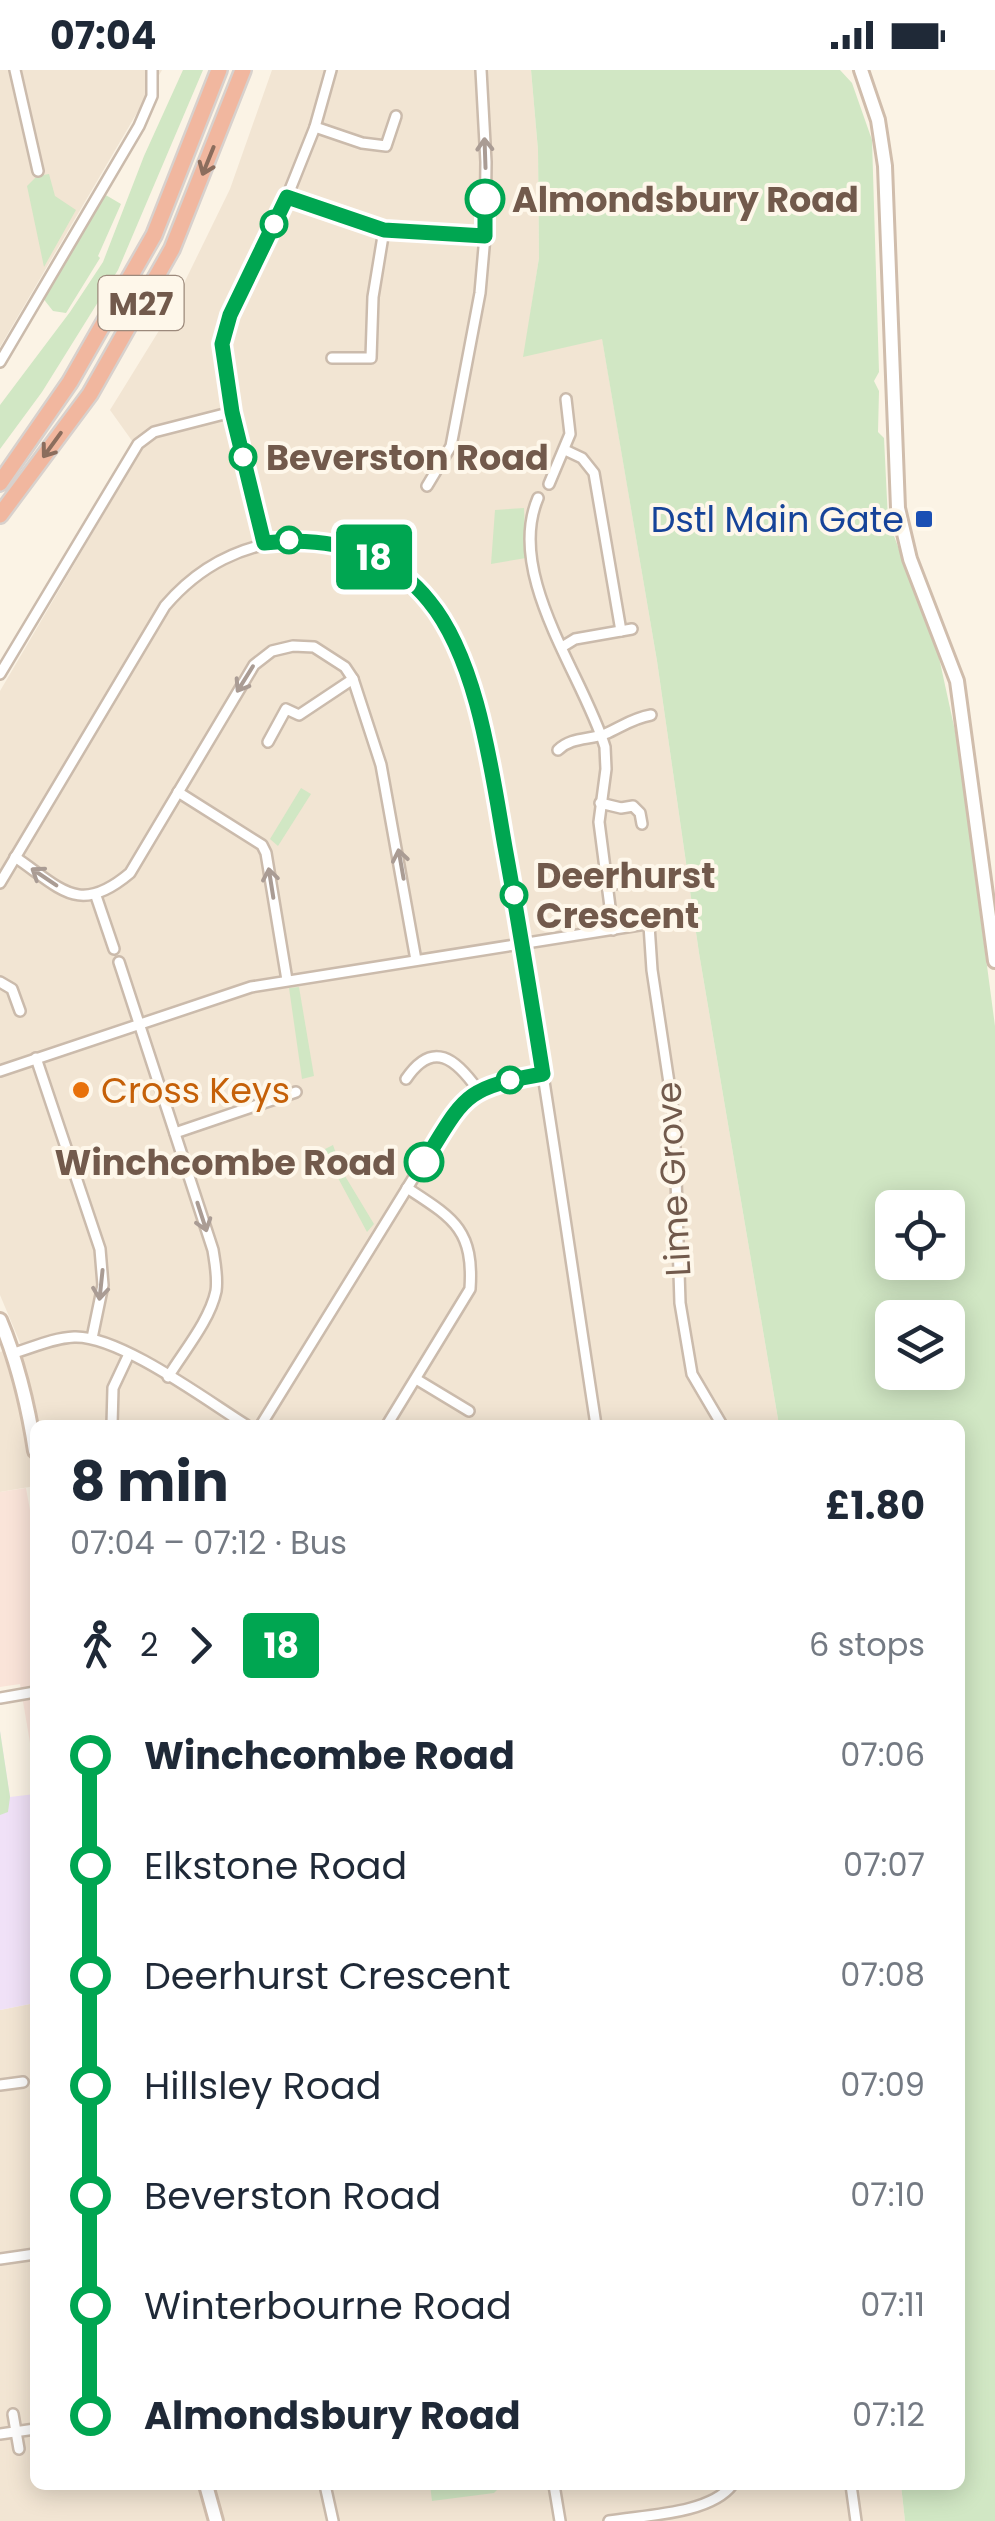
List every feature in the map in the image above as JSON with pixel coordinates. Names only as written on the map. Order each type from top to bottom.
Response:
[{"type":"highway","name":"M27","points":[[0,483],[70,382],[154,235],[218,70]]},
{"type":"highway","name":"M27","points":[[0,516],[90,394],[172,249],[243,70]]},
{"type":"street","points":[[15,70],[38,171]]},
{"type":"street","points":[[0,362],[139,126],[152,96],[152,70]]},
{"type":"street","points":[[264,543],[223,364],[226,324],[287,197],[315,127],[331,70]]},
{"type":"street","points":[[428,486],[451,446],[480,294],[486,162],[481,70]]},
{"type":"street","points":[[862,70],[878,120],[884,166],[898,508],[910,558],[957,681],[995,962]]},
{"type":"street","points":[[315,127],[362,143],[386,146],[396,116]]},
{"type":"street","points":[[287,197],[384,230],[485,236]]},
{"type":"street","points":[[332,358],[371,358],[373,297],[384,230]]},
{"type":"street","points":[[549,484],[570,434],[566,399]]},
{"type":"street","points":[[0,674],[138,444],[154,432],[232,412]]},
{"type":"street","points":[[562,647],[575,639],[626,630],[594,472],[582,458],[565,450]]},
{"type":"street","points":[[538,498],[532,512],[532,554],[540,593],[602,735],[606,769],[600,802],[606,885],[614,930]]},
{"type":"street","points":[[0,884],[165,606],[183,585],[210,565],[264,543],[321,540],[372,556],[417,589],[447,626],[472,692],[488,752],[543,1074],[595,1420]]},
{"type":"street","points":[[15,858],[73,896],[96,896],[130,874],[254,665],[272,651],[293,646],[314,648],[345,667],[382,765],[416,960]]},
{"type":"street","points":[[268,742],[286,709],[299,715],[352,680]]},
{"type":"street","points":[[558,750],[564,744],[602,735],[632,718],[651,715]]},
{"type":"street","points":[[178,792],[262,845],[287,980]]},
{"type":"street","points":[[600,802],[621,808],[633,806],[640,813],[642,824]]},
{"type":"street","points":[[606,885],[652,878]]},
{"type":"street","points":[[96,896],[114,948]]},
{"type":"street","points":[[0,1070],[250,987],[690,917]]},
{"type":"street","name":"Lime Grove","points":[[649,924],[674,1116],[680,1303],[692,1374],[719,1420]]},
{"type":"street","points":[[119,962],[213,1250],[217,1274],[216,1292],[209,1308],[168,1377]]},
{"type":"street","points":[[0,982],[12,989],[20,1011]]},
{"type":"street","points":[[406,1079],[416,1064],[439,1056],[456,1061],[478,1090]]},
{"type":"street","points":[[36,1058],[100,1249],[103,1285],[92,1338]]},
{"type":"street","points":[[265,1420],[456,1109],[478,1090],[543,1074]]},
{"type":"street","points":[[175,1133],[296,1092]]},
{"type":"street","points":[[390,1420],[470,1289],[472,1263],[466,1237],[453,1218],[407,1188]]},
{"type":"street","points":[[0,1320],[14,1353],[30,1420]]},
{"type":"street","points":[[14,1353],[56,1339],[92,1338],[129,1354],[238,1420]]},
{"type":"street","points":[[112,1420],[112,1388],[129,1354]]},
{"type":"street","points":[[416,1379],[469,1411]]},
{"type":"street","points":[[0,1698],[30,1693]]},
{"type":"street","points":[[0,2085],[23,2082]]},
{"type":"street","points":[[0,2259],[30,2255]]},
{"type":"street","points":[[13,2414],[19,2449]]},
{"type":"street","points":[[0,2434],[30,2430]]},
{"type":"street","points":[[207,2490],[216,2521]]},
{"type":"street","points":[[327,2490],[333,2521]]},
{"type":"street","points":[[555,2490],[560,2521]]},
{"type":"street","points":[[610,2521],[703,2505],[727,2490]]},
{"type":"street","points":[[852,2490],[856,2521]]},
{"type":"shaded area","points":[[0,70],[162,70],[0,347]]},
{"type":"shaded area","points":[[272,70],[531,70],[538,150],[539,258],[524,356],[602,338],[657,661],[699,953],[778,1420],[30,1420],[30,1487],[0,1492],[0,1352],[21,1345],[0,1295],[0,691],[140,452],[110,410],[168,316],[230,189]]},
{"type":"shaded area","points":[[26,1488],[30,1510],[30,1743],[20,1684],[0,1687],[0,1492]]},
{"type":"shaded area","points":[[0,1731],[10,1797],[30,1795],[30,2004],[0,2010]]},
{"type":"shaded area","points":[[30,2004],[30,2490],[902,2490],[905,2521],[0,2521],[0,2010]]},
{"type":"green space","points":[[183,70],[203,70],[118,270],[42,392],[0,449],[0,405],[103,262]]},
{"type":"green space","points":[[531,70],[840,70],[852,83],[872,140],[879,372],[874,381],[879,391],[878,432],[884,438],[888,520],[938,653],[957,740],[995,1026],[995,2521],[905,2521],[902,2490],[965,2490],[965,1420],[778,1420],[699,953],[657,661],[602,339],[523,357],[539,258],[538,150]]},
{"type":"green space","points":[[49,174],[55,196],[76,210],[44,267],[27,186],[37,176]]},
{"type":"green space","points":[[104,194],[121,204],[100,258],[66,313],[53,311],[42,297]]},
{"type":"green space","points":[[524,508],[526,558],[491,564],[495,510]]},
{"type":"green space","points":[[301,788],[311,794],[278,846],[270,839]]},
{"type":"green space","points":[[299,987],[314,1076],[302,1079],[289,988]]},
{"type":"green space","points":[[333,1145],[342,1171],[374,1224],[367,1232],[323,1150]]},
{"type":"green space","points":[[0,1731],[10,1797],[8,1812],[0,1815]]},
{"type":"green space","points":[[431,2490],[497,2490],[494,2493],[432,2501]]},
{"type":"bus line","name":"18","points":[[424,1162],[456,1109],[478,1090],[543,1074],[488,752],[472,692],[447,626],[405,578],[372,556],[321,540],[264,543],[232,412],[222,344],[226,324],[287,197],[384,230],[485,236],[485,199]]},
{"type":"place","name":"Almondsbury Road","points":[[485,199]]},
{"type":"place","name":"Beverston Road","points":[[243,457]]},
{"type":"place","name":"Dstl Main Gate","points":[[924,519]]},
{"type":"place","name":"Deerhurst Crescent","points":[[514,895]]},
{"type":"place","name":"Cross Keys","points":[[81,1090]]},
{"type":"place","name":"Winchcombe Road","points":[[424,1162]]}]
